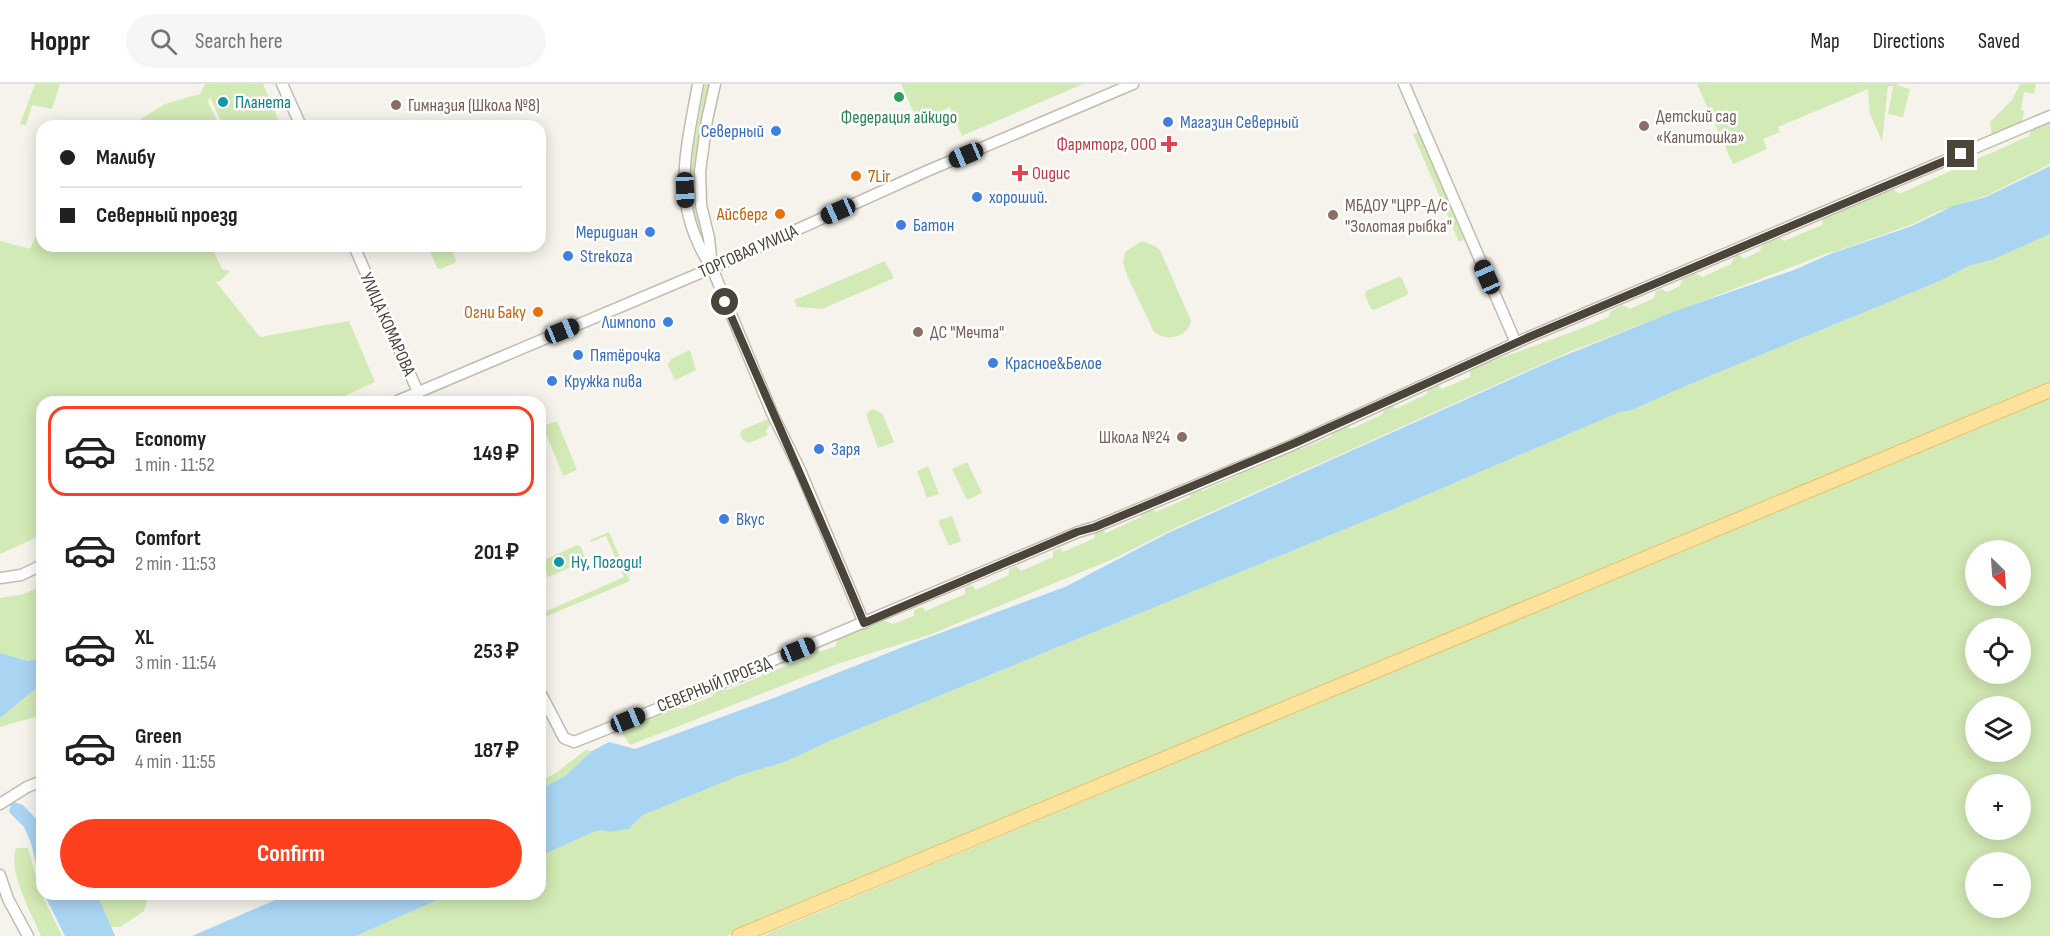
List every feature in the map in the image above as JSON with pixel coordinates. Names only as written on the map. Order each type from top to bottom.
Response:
[{"type":"main road","points":[[740,936],[2050,390]]},
{"type":"street","points":[[282,84],[298,120]]},
{"type":"street","points":[[698,84],[684,162],[686,205],[697,244],[712,268],[864,623]]},
{"type":"street","points":[[712,268],[709,238],[701,206],[700,171],[715,84]]},
{"type":"street","name":"ТОРГОВАЯ УЛИЦА","points":[[418,396],[927,171],[1134,84]]},
{"type":"street","points":[[1404,84],[1516,343]]},
{"type":"street","name":"СЕВЕРНЫЙ ПРОЕЗД","points":[[546,704],[564,738],[574,742],[750,672],[1077,532],[1095,527],[1290,446],[1516,343],[2050,116]]},
{"type":"street","name":"УЛИЦА КОМАРОВА","points":[[356,252],[416,396]]},
{"type":"street","points":[[0,578],[21,575],[36,568]]},
{"type":"street","points":[[0,804],[36,783]]},
{"type":"street","points":[[0,875],[3,893],[28,936]]},
{"type":"green space","points":[[35,84],[60,84],[52,109],[32,105],[26,125],[20,124]]},
{"type":"green space","points":[[205,84],[263,84],[278,120],[220,120],[210,97],[208,102],[217,120],[139,120],[165,104],[200,94]]},
{"type":"green space","points":[[705,84],[712,84],[697,145],[693,184],[699,224],[707,245],[702,246],[690,205],[690,164]]},
{"type":"green space","points":[[901,84],[1083,84],[962,136],[950,107],[918,122]]},
{"type":"green space","points":[[1697,84],[1900,84],[1896,85],[1910,89],[1903,117],[1888,114],[1893,86],[1888,86],[1882,141],[1870,114],[1868,89],[1778,127],[1780,132],[1763,139],[1767,149],[1733,164]]},
{"type":"green space","points":[[2020,84],[2036,84],[2034,94],[2024,92],[2021,109],[2024,111],[2022,123],[1992,136],[1990,122],[2012,100]]},
{"type":"green space","points":[[2050,121],[2050,164],[1988,195],[1937,212],[1913,224],[1831,252],[1569,352],[1171,530],[1113,559],[929,635],[840,663],[630,745],[620,729],[674,706],[681,709],[713,696],[715,689],[721,687],[727,690],[762,676],[763,669],[773,671],[812,656],[813,649],[816,648],[820,652],[836,646],[837,639],[883,620],[893,624],[914,616],[914,610],[922,607],[926,611],[965,594],[965,587],[972,585],[976,590],[1009,575],[1009,569],[1016,566],[1021,571],[1053,557],[1053,551],[1060,548],[1063,552],[1095,538],[1094,532],[1102,529],[1106,533],[1141,517],[1141,512],[1151,508],[1156,512],[1190,497],[1190,491],[1198,488],[1202,491],[1239,475],[1239,469],[1249,465],[1254,469],[1280,457],[1280,452],[1297,444],[1301,449],[1332,436],[1333,430],[1346,424],[1351,429],[1383,414],[1384,407],[1391,404],[1395,409],[1427,394],[1428,388],[1437,384],[1442,389],[1470,377],[1470,369],[1609,317],[1610,312],[1622,305],[1630,309],[1654,298],[1656,291],[1662,289],[1667,292],[1680,286],[1682,279],[1695,273],[1703,277],[1731,264],[1735,256],[1739,255],[1744,259],[1760,251],[1762,245],[1779,237],[1784,241],[1822,225],[1823,218],[1893,189],[1899,194],[2029,136],[2032,129]]},
{"type":"green space","points":[[1419,132],[1464,240],[1459,242],[1413,134]]},
{"type":"green space","points":[[2050,234],[2050,385],[726,936],[356,936],[437,900],[546,900],[546,853],[596,831],[610,832],[628,829],[643,815],[741,775],[785,762],[832,740],[1940,281],[1969,266],[1994,259]]},
{"type":"green space","points":[[36,235],[36,252],[214,252],[222,269],[230,271],[216,282],[260,337],[349,321],[375,382],[344,396],[36,396],[36,538],[0,554],[0,241],[30,249]]},
{"type":"green space","points":[[1142,241],[1160,250],[1191,321],[1189,327],[1176,337],[1164,337],[1154,332],[1127,275],[1123,262],[1125,252]]},
{"type":"green space","points":[[430,252],[453,252],[455,263],[437,268]]},
{"type":"green space","points":[[885,261],[894,278],[822,309],[797,307],[794,300]]},
{"type":"green space","points":[[1399,277],[1402,278],[1407,295],[1374,310],[1371,309],[1365,295],[1366,291]]},
{"type":"green space","points":[[690,350],[696,370],[675,380],[668,365],[671,359]]},
{"type":"green space","points":[[2050,396],[2050,936],[762,936]]},
{"type":"green space","points":[[872,409],[882,413],[894,442],[878,448],[866,414]]},
{"type":"green space","points":[[768,419],[773,420],[766,431],[768,435],[749,443],[743,440],[740,434],[742,430]]},
{"type":"green space","points":[[557,421],[577,470],[563,476],[546,434],[546,425]]},
{"type":"green space","points":[[967,462],[982,493],[967,500],[952,469]]},
{"type":"green space","points":[[928,466],[939,494],[927,498],[917,471]]},
{"type":"green space","points":[[952,516],[961,541],[949,546],[938,521]]},
{"type":"green space","points":[[609,532],[630,581],[546,616],[546,611],[624,577],[606,536],[591,542],[590,540]]},
{"type":"green space","points":[[577,545],[581,547],[586,561],[548,577],[546,559]]},
{"type":"green space","points":[[36,589],[36,659],[28,661],[0,653],[0,598],[23,594]]},
{"type":"green space","points":[[36,689],[36,717],[0,727],[0,718]]},
{"type":"green space","points":[[586,750],[592,751],[565,776],[546,786],[546,778]]},
{"type":"green space","points":[[16,848],[28,848],[36,877],[36,900],[44,900],[62,936],[41,936],[18,881],[14,858]]},
{"type":"green space","points":[[100,900],[147,900],[144,911],[120,927],[111,927]]},
{"type":"water","points":[[2050,166],[2050,234],[1994,259],[1969,266],[1940,281],[1632,410],[1620,412],[1389,511],[832,740],[785,762],[741,775],[643,815],[628,829],[610,832],[596,831],[546,853],[546,786],[565,776],[592,751],[609,742],[635,749],[1065,587],[1168,533],[1556,359],[1678,310],[1912,226],[1953,206],[1986,197]]},
{"type":"water","points":[[0,653],[28,661],[36,659],[36,689],[0,718]]},
{"type":"water","points":[[14,802],[23,805],[36,819],[36,864],[24,827],[9,812]]},
{"type":"water","points":[[47,900],[100,900],[115,936],[65,936]]},
{"type":"water","points":[[275,900],[437,900],[356,936],[192,936]]},
{"type":"place","name":"Федерация айкидо","points":[[899,97]]},
{"type":"place","name":"Планета","points":[[223,102]]},
{"type":"place","name":"Гимназия (Школа №8)","points":[[396,105]]},
{"type":"place","name":"Магазин Северный","points":[[1168,122]]},
{"type":"place","name":"Детский сад «Капитошка»","points":[[1644,126]]},
{"type":"place","name":"Северный","points":[[776,131]]},
{"type":"place","name":"Фармторг, ООО","points":[[1169,144]]},
{"type":"place","name":"Оидис","points":[[1020,173]]},
{"type":"place","name":"7Lir","points":[[856,176]]},
{"type":"place","name":"хороший.","points":[[977,197]]},
{"type":"place","name":"Айсберг","points":[[780,214]]},
{"type":"place","name":"МБДОУ \"ЦРР-Д/с \"Золотая рыбка\"","points":[[1333,215]]},
{"type":"place","name":"Батон","points":[[901,225]]},
{"type":"place","name":"Меридиан","points":[[650,232]]},
{"type":"place","name":"Strekoza","points":[[568,256]]},
{"type":"place","name":"Огни Баку","points":[[538,312]]},
{"type":"place","name":"Лимпопо","points":[[668,322]]},
{"type":"place","name":"ДС \"Мечта\"","points":[[918,332]]},
{"type":"place","name":"Пятёрочка","points":[[578,355]]},
{"type":"place","name":"Красное&Белое","points":[[993,363]]},
{"type":"place","name":"Кружка пива","points":[[552,381]]},
{"type":"place","name":"Школа №24","points":[[1182,437]]},
{"type":"place","name":"Заря","points":[[819,449]]},
{"type":"place","name":"Вкус","points":[[724,519]]},
{"type":"place","name":"Ну, Погоди!","points":[[559,562]]},
{"type":"route","points":[[725,302],[772,413],[800,470],[864,623],[1077,532],[1095,527],[1290,446],[1529,337],[1961,154]]}]
